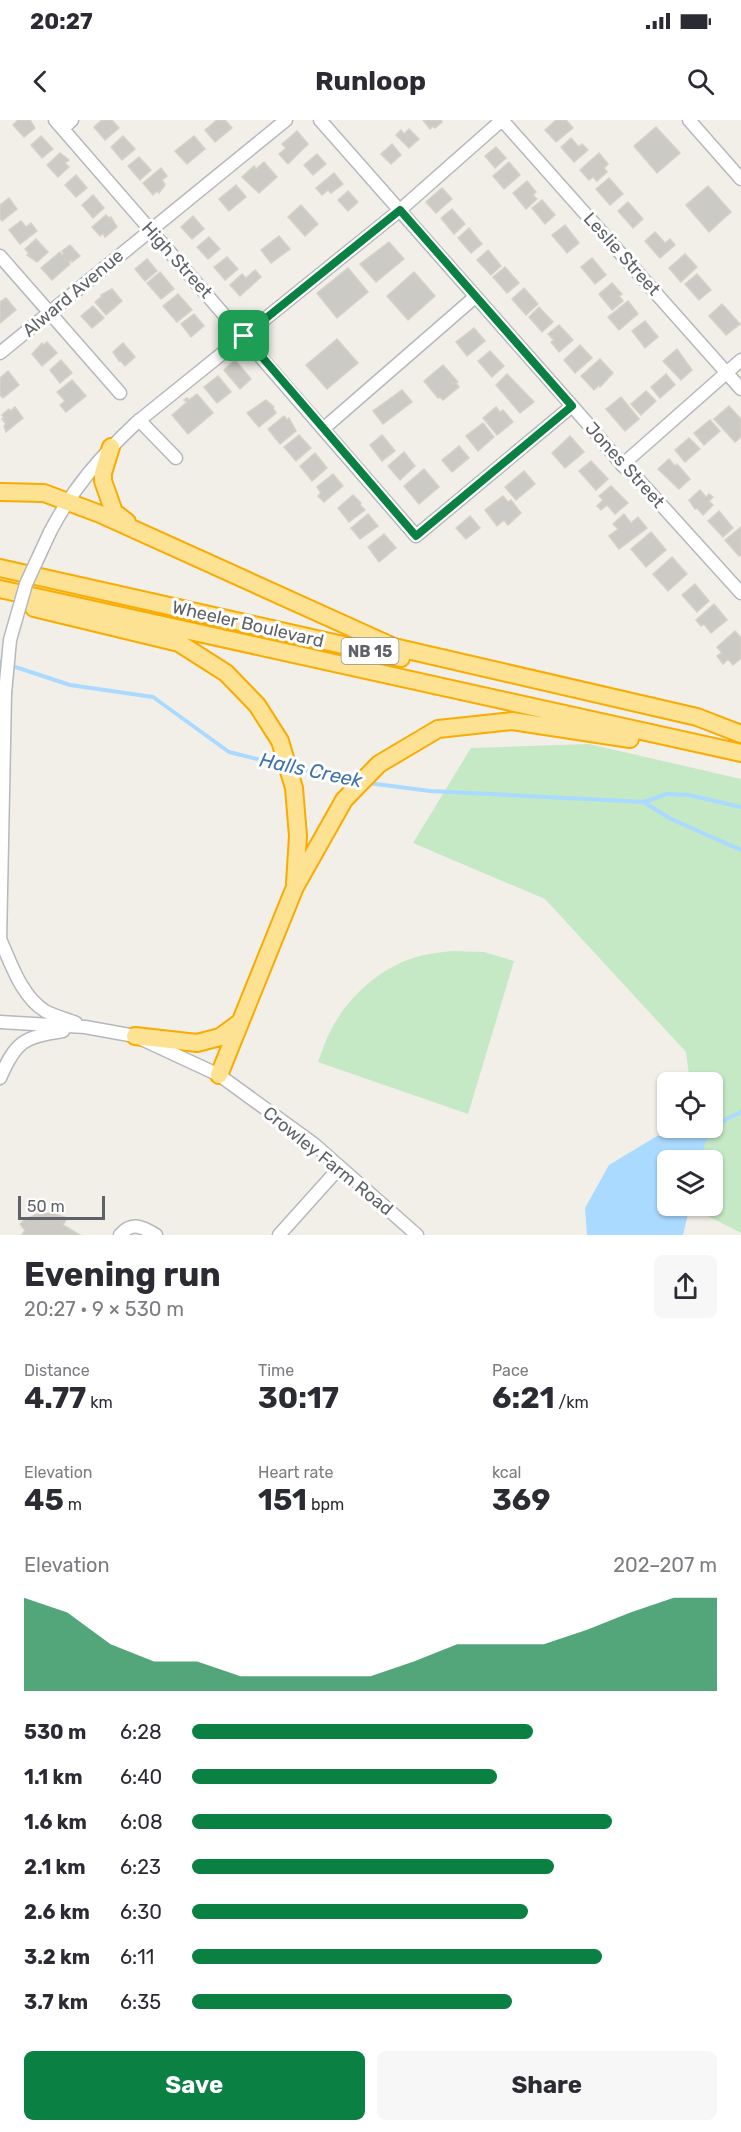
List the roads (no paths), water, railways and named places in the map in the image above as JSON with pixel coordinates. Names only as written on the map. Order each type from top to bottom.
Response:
[{"type":"highway","points":[[111,447],[103,473],[103,481],[114,512],[139,531]]},
{"type":"highway","points":[[0,492],[45,493],[100,514],[394,647],[697,717],[741,735]]},
{"type":"highway","name":"Wheeler Boulevard","points":[[0,568],[741,735]]},
{"type":"highway","name":"Wheeler Boulevard","points":[[0,589],[741,754]]},
{"type":"highway","points":[[0,600],[179,643],[226,673],[257,705],[280,741],[294,788],[298,836],[295,887]]},
{"type":"highway","points":[[219,1075],[295,887],[344,800],[379,764],[438,729],[512,721],[741,754]]},
{"type":"highway","points":[[135,1036],[197,1043],[220,1037],[240,1022]]},
{"type":"street","name":"Alward Avenue","points":[[0,353],[286,120]]},
{"type":"street","name":"Jones Street","points":[[320,120],[622,465],[636,477],[741,593]]},
{"type":"street","points":[[85,1027],[44,1011],[30,997],[20,982],[0,940],[4,693],[10,640],[26,584],[66,502],[111,447],[139,420],[400,210],[502,120]]},
{"type":"street","name":"Leslie Street","points":[[502,120],[741,389]]},
{"type":"street","points":[[689,120],[741,179]]},
{"type":"street","name":"High Street","points":[[63,123],[149,230],[244,336],[416,536],[572,406]]},
{"type":"street","points":[[0,256],[120,393]]},
{"type":"street","points":[[323,429],[475,297]]},
{"type":"street","points":[[622,465],[741,360]]},
{"type":"street","points":[[139,420],[176,458]]},
{"type":"street","name":"Crowley Farm Road","points":[[0,1022],[85,1027],[135,1036],[219,1075],[314,1144],[417,1235]]},
{"type":"street","points":[[0,1078],[9,1057],[21,1043],[38,1034],[85,1027]]},
{"type":"street","points":[[279,1235],[340,1167]]},
{"type":"street","points":[[120,1235],[131,1226],[141,1226],[156,1235]]},
{"type":"water","points":[[657,1136],[657,1138],[706,1139],[704,1150],[657,1150],[657,1216],[688,1216],[683,1235],[587,1235],[585,1208],[609,1165]]},
{"type":"waterway","name":"Halls Creek","points":[[0,662],[70,685],[153,697],[229,752],[281,765]]},
{"type":"waterway","name":"Halls Creek","points":[[295,768],[355,781]]},
{"type":"waterway","name":"Halls Creek","points":[[368,783],[430,791],[644,802],[667,794],[689,795],[741,807]]},
{"type":"waterway","points":[[645,803],[671,819],[741,850]]},
{"type":"waterway","points":[[706,1139],[726,1119],[741,1112]]}]
